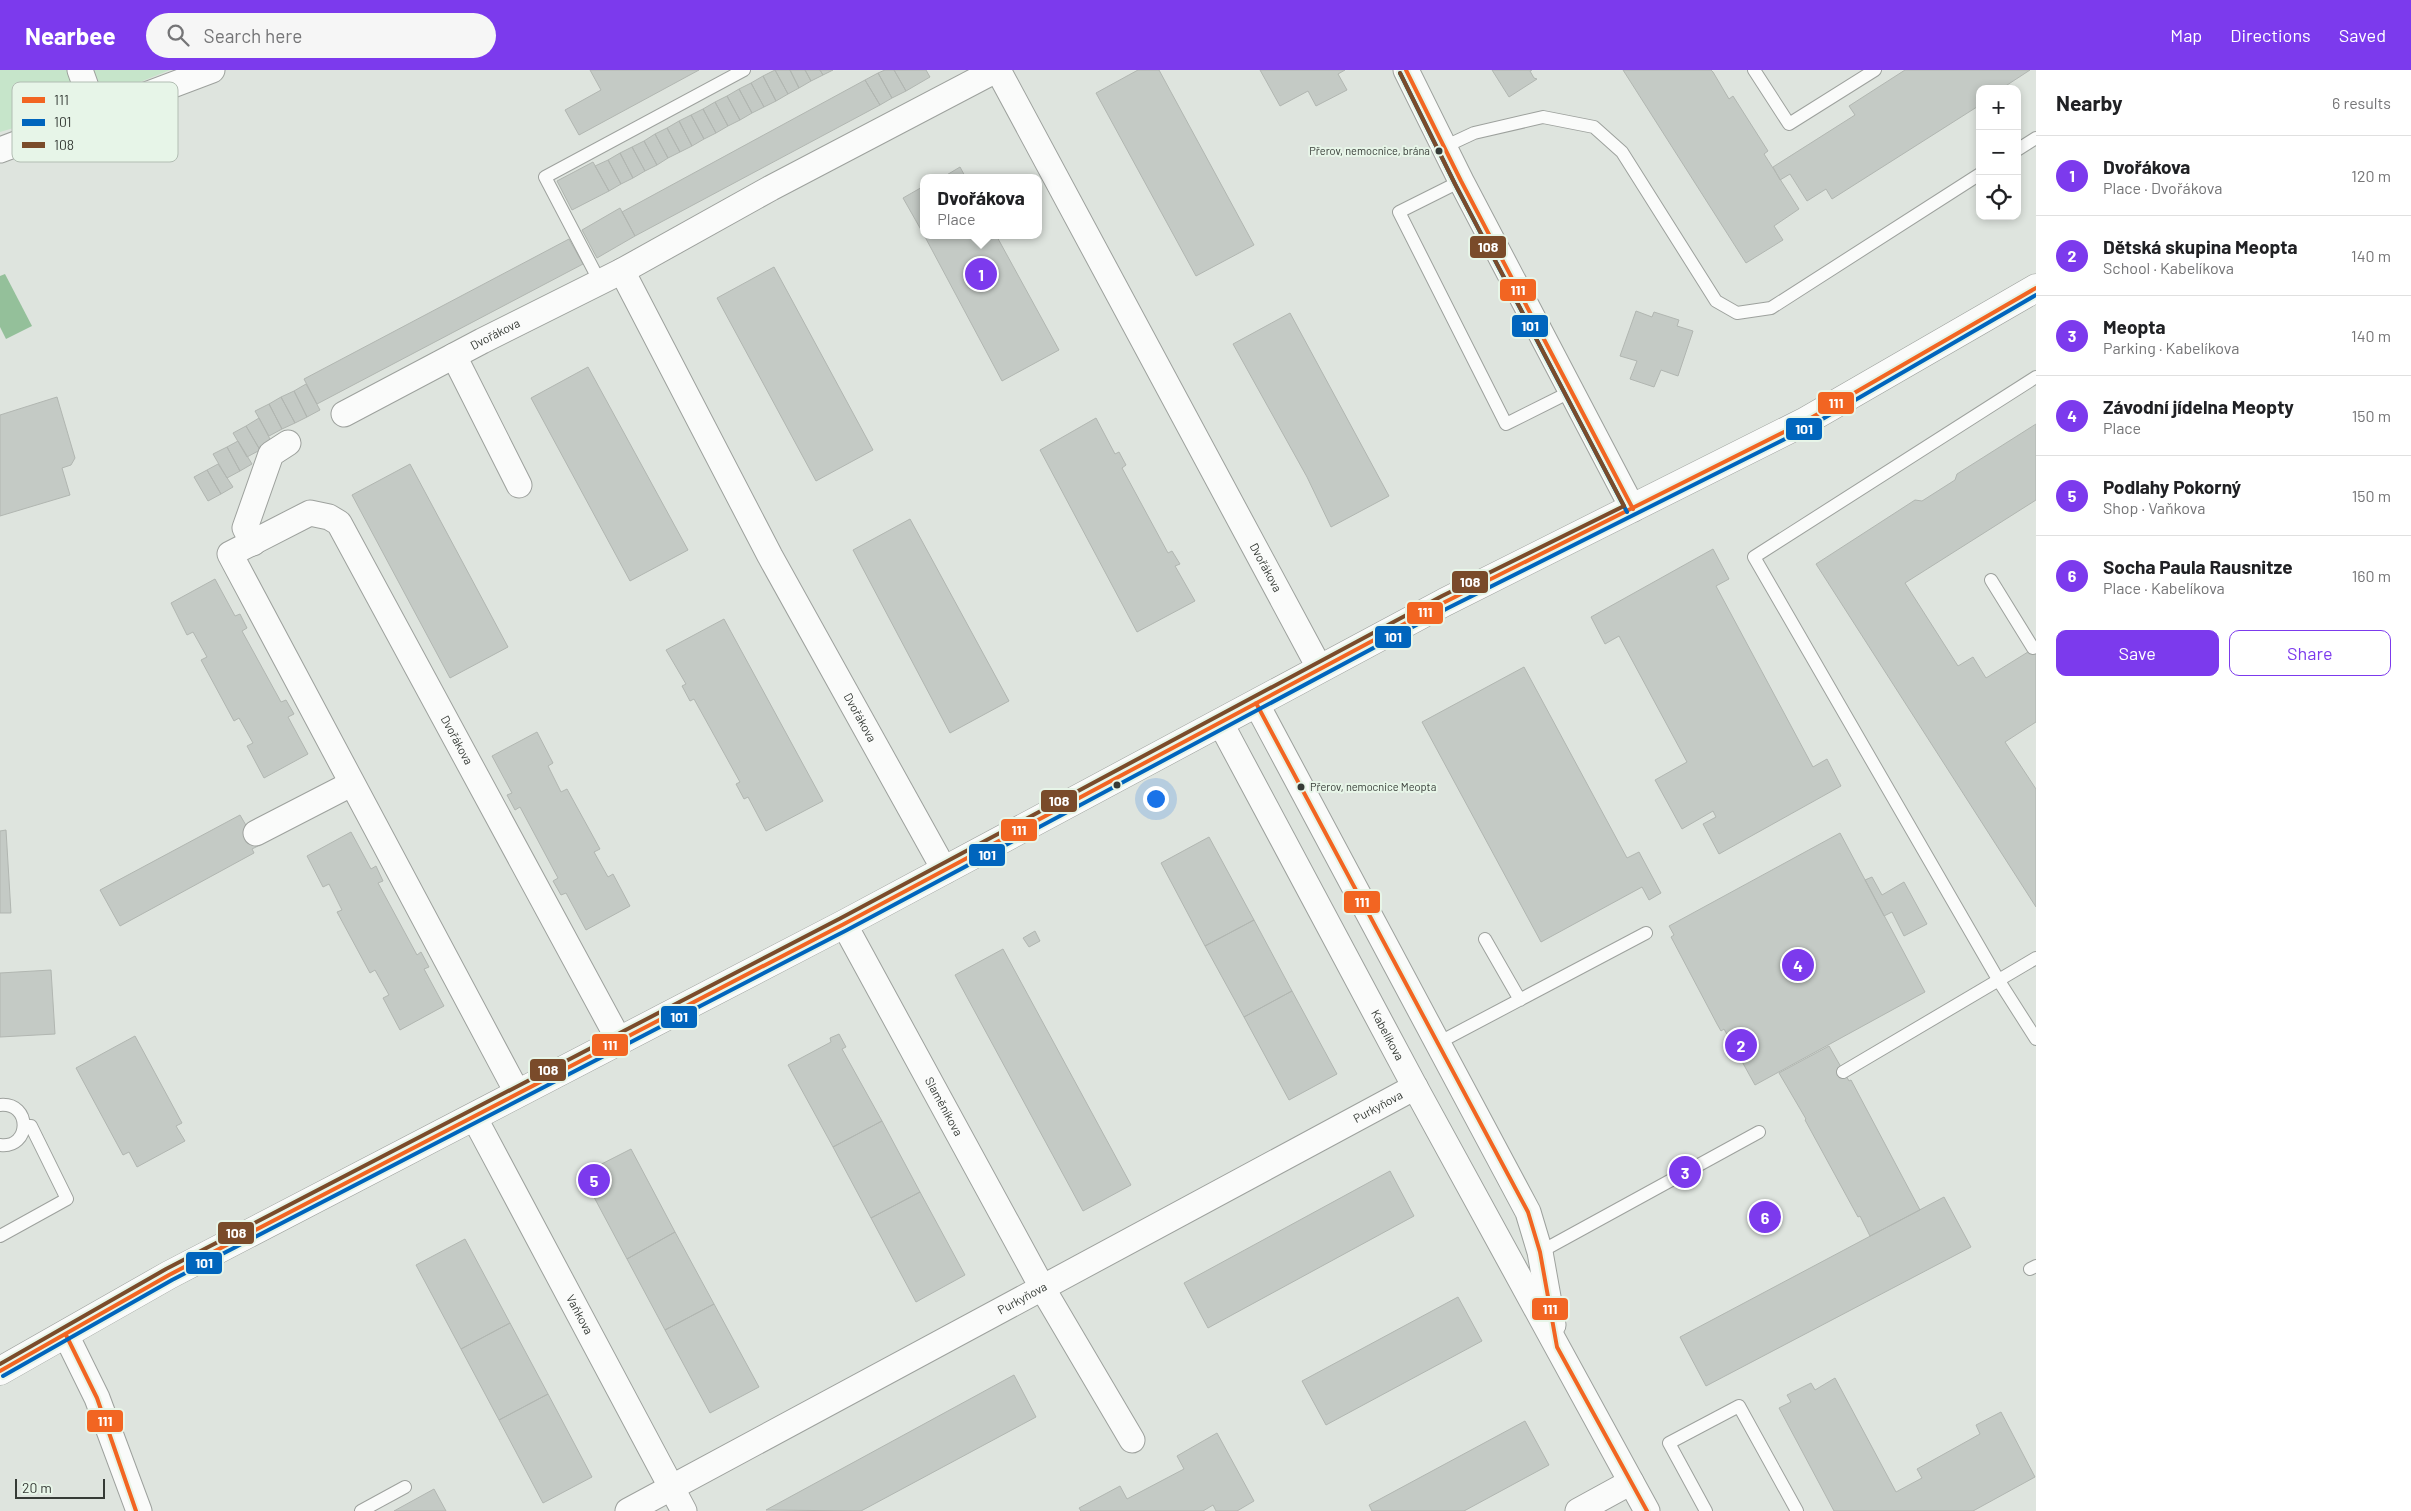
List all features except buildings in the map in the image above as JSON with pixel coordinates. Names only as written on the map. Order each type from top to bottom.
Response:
[{"type":"main road","points":[[0,1371],[169,1275],[844,924],[1445,602],[1804,422],[2036,288]]},
{"type":"street","points":[[80,70],[84,82]]},
{"type":"street","points":[[178,83],[212,70]]},
{"type":"street","name":"Dvořákova","points":[[344,414],[611,276],[771,188],[997,70],[1320,669]]},
{"type":"street","points":[[1406,70],[1570,392],[1633,509]]},
{"type":"street","points":[[0,150],[12,146]]},
{"type":"street","name":"Dvořákova","points":[[611,276],[770,556],[944,871]]},
{"type":"street","points":[[454,356],[519,485]]},
{"type":"street","points":[[252,542],[245,528],[271,454],[288,443]]},
{"type":"street","name":"Dvořákova","points":[[518,1094],[230,554],[252,542],[310,513],[329,517],[339,522],[620,1042]]},
{"type":"street","name":"Kabelíkova","points":[[1256,703],[1436,1044],[1528,1212],[1540,1252],[1558,1347]]},
{"type":"street","name":"Kabelíkova","points":[[1220,722],[1415,1087],[1647,1511]]},
{"type":"street","points":[[256,833],[351,784]]},
{"type":"street","name":"Slaměníkova","points":[[844,924],[1044,1289],[1132,1440]]},
{"type":"street","name":"Purkyňova","points":[[628,1511],[1044,1289],[1415,1087]]},
{"type":"street","name":"Vaňkova","points":[[474,1118],[684,1511]]},
{"type":"street","points":[[1514,1267],[1540,1252]]},
{"type":"street","points":[[66,1334],[97,1398],[137,1510]]},
{"type":"street","points":[[1578,1511],[1631,1482]]},
{"type":"lane","points":[[611,276],[545,177],[744,70]]},
{"type":"lane","points":[[1754,70],[1789,124],[1875,70]]},
{"type":"lane","points":[[1444,147],[1474,133],[1543,117],[1594,127],[1622,152],[1716,301],[1737,314],[1771,308],[1978,175]]},
{"type":"lane","points":[[2021,147],[2036,138]]},
{"type":"lane","points":[[1461,181],[1399,212],[1506,424],[1570,392]]},
{"type":"lane","points":[[2036,377],[1754,558],[1999,981],[2036,1039]]},
{"type":"lane","points":[[1991,580],[2034,648]]},
{"type":"lane","points":[[1436,1044],[1646,933]]},
{"type":"lane","points":[[1485,939],[1520,1000]]},
{"type":"lane","points":[[1844,1072],[2036,958]]},
{"type":"lane","points":[[0,1105],[10,1105],[16,1108],[24,1119],[25,1126],[20,1138],[15,1143],[0,1145]]},
{"type":"lane","points":[[0,1236],[68,1199],[31,1126],[25,1126]]},
{"type":"lane","points":[[1540,1252],[1759,1132]]},
{"type":"lane","points":[[1706,1511],[1669,1443],[1739,1406],[1797,1511]]},
{"type":"lane","points":[[362,1511],[406,1487]]},
{"type":"shaded area","points":[[0,70],[170,70],[140,82],[12,82],[12,128],[0,132]]},
{"type":"shaded area","points":[[5,274],[32,326],[6,339],[0,327],[0,276]]},
{"type":"transit line","name":"111","points":[[1406,70],[1461,181],[1633,509]]},
{"type":"transit line","name":"101","points":[[1400,73],[1455,184],[1627,512]]},
{"type":"transit line","name":"108","points":[[0,1364],[166,1269],[841,918],[1442,596],[1624,506],[1455,184],[1400,73]]},
{"type":"transit line","name":"111","points":[[0,1371],[169,1275],[844,924],[1445,602],[1804,422],[2036,288]]},
{"type":"transit line","name":"101","points":[[3,1376],[172,1280],[847,930],[1448,608],[1807,428],[2036,295]]},
{"type":"transit line","name":"111","points":[[1256,703],[1528,1212],[1540,1252],[1557,1347],[1647,1511]]},
{"type":"transit line","name":"111","points":[[66,1335],[97,1398],[136,1511]]},
{"type":"place","name":"Přerov, nemocnice, brána","points":[[1439,151]]},
{"type":"place","name":"Dvořákova","points":[[981,274]]},
{"type":"place","name":"Přerov, nemocnice Meopta","points":[[1301,787]]},
{"type":"place","name":"Závodní jídelna Meopty","points":[[1798,965]]},
{"type":"place","name":"Dětská skupina Meopta","points":[[1741,1045]]},
{"type":"place","name":"Meopta","points":[[1685,1172]]},
{"type":"place","name":"Podlahy Pokorný","points":[[594,1180]]},
{"type":"place","name":"Socha Paula Rausnitze","points":[[1765,1217]]}]
